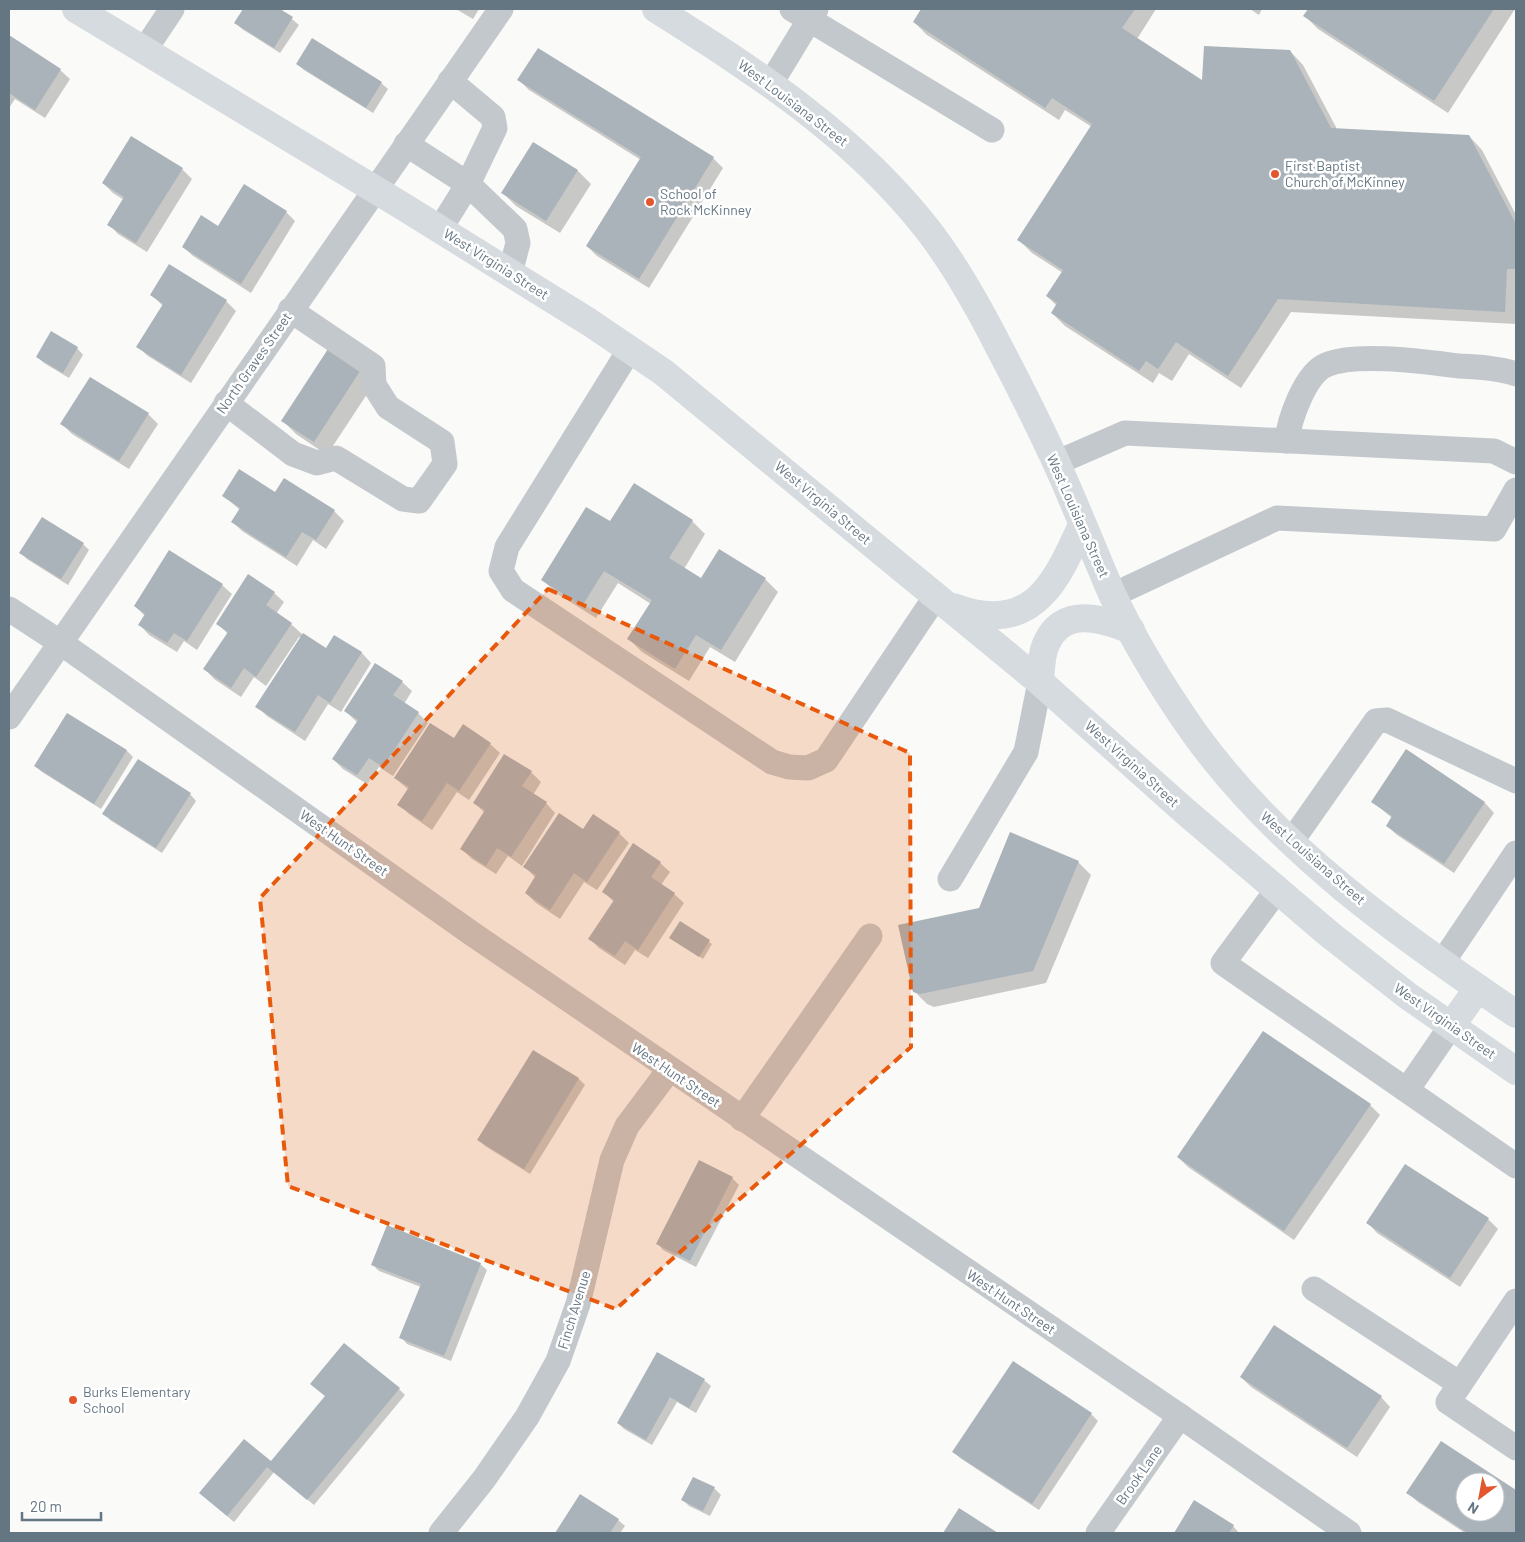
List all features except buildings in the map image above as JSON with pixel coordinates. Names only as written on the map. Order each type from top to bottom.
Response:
[{"type":"main road","name":"West Virginia Street","points":[[76,9],[510,273],[630,349],[694,396],[1040,682],[1277,890],[1377,971],[1451,1026],[1516,1070]]},
{"type":"main road","name":"West Louisiana Street","points":[[656,9],[771,83],[832,130],[887,183],[929,231],[968,289],[989,328],[1056,462],[1113,595],[1154,672],[1216,762],[1237,787],[1291,842],[1386,921],[1442,963],[1516,1014]]},
{"type":"main road","points":[[941,600],[978,614],[1009,614],[1021,610],[1045,593],[1063,564],[1082,525]]},
{"type":"main road","points":[[1040,682],[1045,645],[1053,632],[1064,623],[1076,618],[1092,618],[1109,621],[1131,630]]},
{"type":"main road","points":[[1451,1026],[1478,988]]},
{"type":"street","points":[[144,51],[172,9]]},
{"type":"street","name":"North Graves Street","points":[[9,717],[500,9]]},
{"type":"street","points":[[771,83],[806,12],[992,130]]},
{"type":"street","points":[[440,230],[468,184],[495,128],[493,117],[450,81]]},
{"type":"street","points":[[406,144],[468,184],[515,229],[518,243],[510,273]]},
{"type":"street","points":[[226,403],[293,454],[318,463],[336,458],[403,499],[419,502],[435,479],[445,464],[442,442],[388,408],[374,385],[373,366],[290,310]]},
{"type":"street","points":[[630,349],[507,547],[501,571],[512,590],[772,762],[790,767],[808,768],[826,760],[941,600]]},
{"type":"street","points":[[1287,441],[1288,429],[1298,402],[1310,380],[1325,365],[1347,360],[1384,360],[1486,368],[1516,374]]},
{"type":"street","points":[[1056,462],[1125,433],[1494,452],[1516,462]]},
{"type":"street","points":[[1113,595],[1277,518],[1494,529],[1516,490]]},
{"type":"street","name":"West Hunt Street","points":[[9,609],[61,643],[471,933],[669,1070],[1180,1416],[1349,1533]]},
{"type":"street","points":[[950,879],[1026,752],[1040,682]]},
{"type":"street","points":[[1291,842],[1376,721],[1387,720],[1516,781]]},
{"type":"street","points":[[1442,963],[1516,854]]},
{"type":"street","points":[[1277,890],[1223,963],[1516,1166]]},
{"type":"street","points":[[742,1119],[870,936]]},
{"type":"street","points":[[1407,1090],[1451,1026]]},
{"type":"street","name":"Finch Avenue","points":[[441,1533],[484,1479],[527,1417],[558,1361],[578,1304],[612,1160],[627,1126],[669,1070]]},
{"type":"street","points":[[1314,1289],[1460,1384]]},
{"type":"street","points":[[1516,1301],[1448,1402],[1516,1448]]},
{"type":"street","name":"Brook Lane","points":[[1098,1533],[1180,1416]]},
{"type":"highlighted area","points":[[548,589],[910,753],[911,1047],[616,1309],[288,1186],[260,898]]},
{"type":"place","name":"First Baptist Church of McKinney","points":[[1275,174]]},
{"type":"place","name":"School of Rock McKinney","points":[[650,202]]},
{"type":"place","name":"Burks Elementary School","points":[[73,1400]]}]
